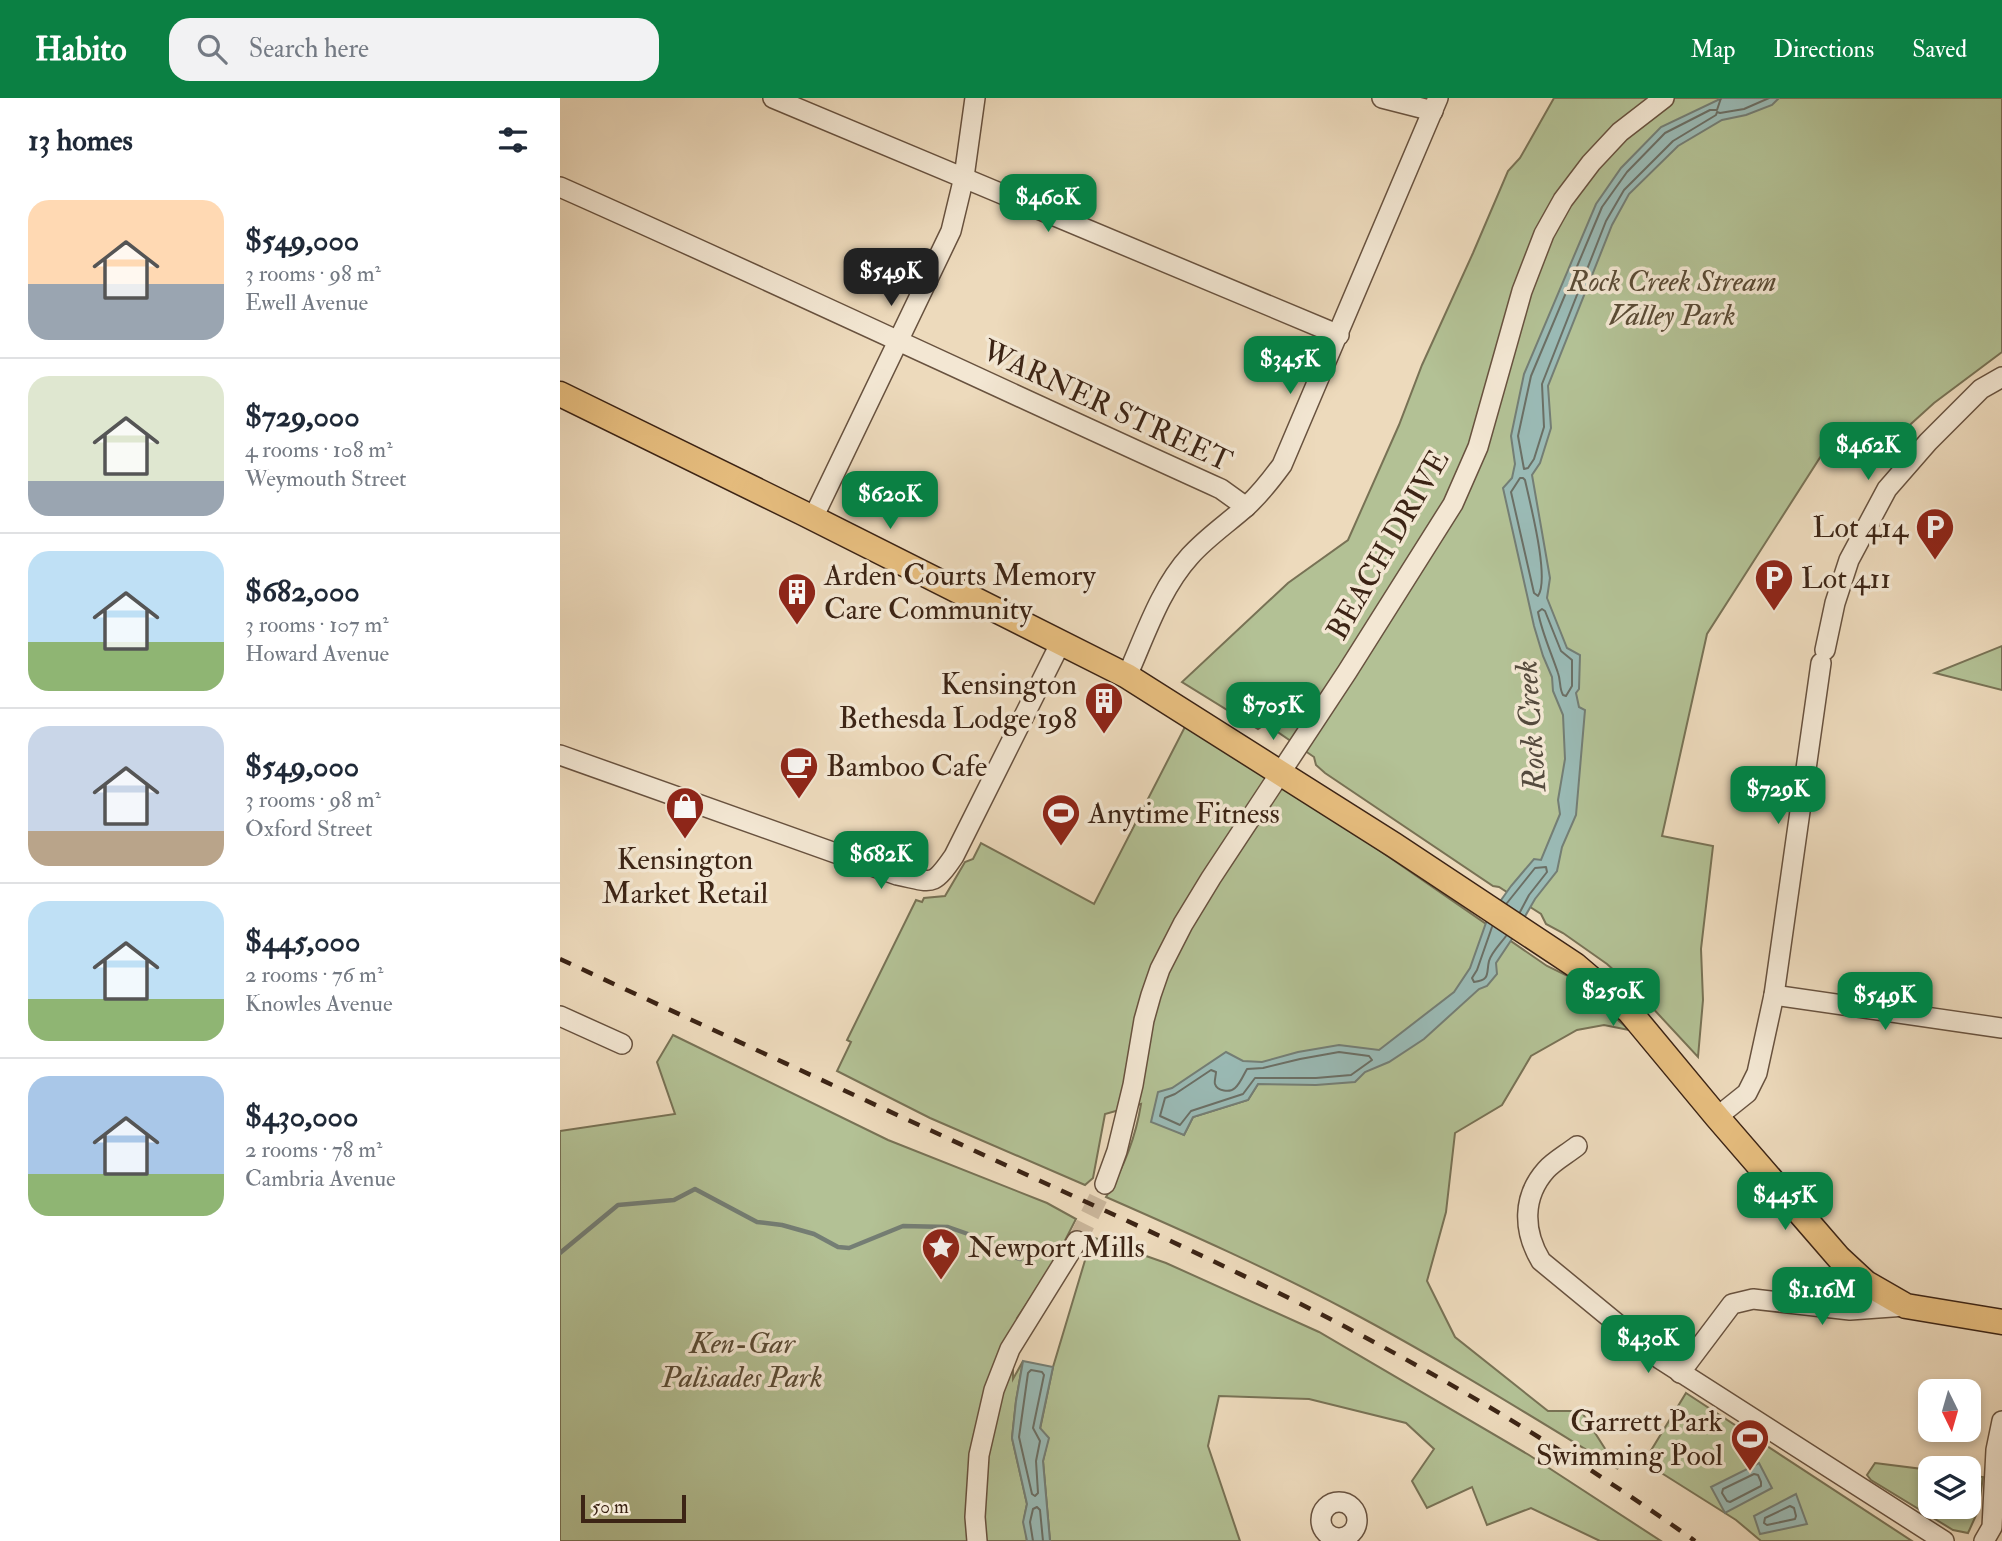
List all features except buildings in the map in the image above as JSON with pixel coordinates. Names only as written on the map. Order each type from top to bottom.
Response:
[{"type":"main road","points":[[560,394],[1127,676],[1394,845],[1575,965],[1629,1011],[1839,1258],[1866,1283],[1906,1306],[2002,1322]]},
{"type":"street","points":[[773,98],[1339,335]]},
{"type":"street","points":[[813,518],[951,231],[964,177],[975,98]]},
{"type":"street","points":[[1127,676],[1174,578],[1189,557],[1246,507],[1282,465],[1435,105],[1382,98]]},
{"type":"street","name":"BEACH DRIVE","points":[[1105,1184],[1117,1151],[1133,1085],[1144,1020],[1160,969],[1183,924],[1417,564],[1453,504],[1478,447],[1521,291],[1544,234],[1563,200],[1591,163],[1620,132],[1664,98]]},
{"type":"street","name":"WARNER STREET","points":[[560,187],[761,276],[897,342],[1221,489],[1246,507]]},
{"type":"street","points":[[1717,1117],[1747,1093],[1757,1073],[1774,995],[1823,656],[1835,603],[1849,560],[1887,489],[1927,442],[1981,389],[2002,377]]},
{"type":"street","points":[[560,755],[897,875],[929,881],[940,877],[954,856],[1061,642]]},
{"type":"street","points":[[1774,995],[2002,1028]]},
{"type":"street","points":[[560,1016],[622,1044]]},
{"type":"street","points":[[1577,1146],[1547,1168],[1534,1186],[1527,1210],[1528,1228],[1533,1248],[1541,1261],[1680,1373],[1944,1541]]},
{"type":"street","points":[[977,1541],[975,1517],[979,1455],[994,1390],[1010,1349],[1077,1241]]},
{"type":"street","points":[[1680,1373],[1732,1304],[1753,1299],[1850,1310],[1906,1306]]},
{"type":"street","points":[[1984,1541],[1992,1527],[1996,1450],[2002,1421]]},
{"type":"green space","name":"Rock Creek Stream Valley Park","points":[[1554,98],[2002,98],[2002,352],[1934,403],[1869,462],[1837,443],[1821,456],[1707,634],[1662,836],[1713,846],[1701,949],[1703,1000],[1698,1057],[1635,989],[1607,964],[1546,924],[1541,914],[1499,887],[1493,886],[1325,773],[1316,765],[1314,757],[1266,724],[1258,729],[1182,682],[1288,583],[1348,540],[1508,171],[1520,158]]},
{"type":"green space","points":[[2002,646],[2002,690],[1935,673]]},
{"type":"green space","points":[[1189,719],[1547,966],[1572,978],[1629,1030],[1604,1025],[1577,1030],[1531,1056],[1502,1105],[1455,1133],[1446,1212],[1427,1281],[1455,1337],[1548,1411],[1581,1411],[1618,1469],[1347,1310],[1106,1197],[1128,1152],[1141,1104],[1105,1114],[1093,1178],[1085,1185],[930,1118],[837,1071],[851,1042],[847,1040],[916,900],[922,902],[924,898],[945,896],[965,862],[973,859],[981,843],[1094,904]],"holes":[[[1330,1073],[1311,1084],[1258,1084],[1248,1100],[1193,1117],[1184,1135],[1172,1129],[1192,1090]]]},
{"type":"green space","name":"Ken-Gar Palisades Park","points":[[673,1035],[888,1140],[1047,1203],[1076,1219],[1053,1264],[1017,1318],[1027,1323],[1013,1367],[1013,1379],[1023,1361],[1012,1438],[1027,1504],[1024,1519],[1027,1541],[560,1541],[560,1131],[675,1114],[657,1062]]},
{"type":"green space","points":[[1092,1237],[1166,1263],[1319,1332],[1529,1455],[1661,1541],[1600,1541],[1531,1508],[1487,1525],[1472,1487],[1427,1508],[1412,1481],[1434,1449],[1406,1423],[1309,1399],[1219,1396],[1208,1446],[1240,1541],[1050,1541],[1043,1461],[1048,1439],[1040,1429],[1053,1367]]},
{"type":"green space","name":"Garrett Park Swimming Pool","points":[[1686,1393],[1912,1541],[1761,1541],[1736,1520],[1644,1462]]},
{"type":"green space","points":[[1875,1463],[1918,1468],[1918,1509],[1871,1480],[1867,1475]]},
{"type":"green space","points":[[1935,1519],[1974,1519],[1968,1533],[1953,1530]]},
{"type":"water","points":[[1722,98],[1779,98],[1772,105],[1746,115],[1722,120],[1678,146],[1629,194],[1612,225],[1548,386],[1551,428],[1540,463],[1532,475],[1550,578],[1547,598],[1567,648],[1580,655],[1579,689],[1576,693],[1579,707],[1585,710],[1576,815],[1562,847],[1557,871],[1535,899],[1496,963],[1497,974],[1487,986],[1479,989],[1424,1039],[1389,1062],[1365,1072],[1355,1082],[1316,1085],[1258,1084],[1248,1100],[1193,1117],[1184,1135],[1151,1122],[1158,1092],[1172,1088],[1226,1052],[1243,1061],[1262,1062],[1339,1045],[1379,1050],[1454,992],[1470,968],[1487,920],[1534,859],[1541,860],[1560,814],[1558,800],[1565,759],[1563,715],[1534,626],[1503,488],[1512,478],[1515,464],[1511,436],[1524,374],[1596,204],[1621,168],[1661,127]]},
{"type":"water","points":[[1023,1361],[1053,1367],[1040,1428],[1049,1438],[1043,1461],[1050,1541],[1027,1541],[1023,1522],[1027,1504],[1012,1438]]},
{"type":"water","points":[[1759,1463],[1772,1488],[1725,1513],[1711,1487]]},
{"type":"water","points":[[1796,1494],[1807,1524],[1760,1534],[1754,1516]]},
{"type":"waterway","points":[[560,1253],[618,1205],[674,1200],[695,1189],[757,1222],[782,1225],[814,1234],[838,1247],[849,1248],[903,1226],[948,1227],[968,1234],[978,1243],[1020,1259]]},
{"type":"tunnel","points":[[1077,1241],[1105,1184]]},
{"type":"railway","points":[[560,959],[1159,1236],[1302,1305],[1396,1354],[1511,1420],[1695,1541]]},
{"type":"place","name":"Lot 414","points":[[1935,561]]},
{"type":"place","name":"Lot 411","points":[[1774,612]]},
{"type":"place","name":"Arden Courts Memory Care Community","points":[[797,626]]},
{"type":"place","name":"Kensington Bethesda Lodge 198","points":[[1104,735]]},
{"type":"place","name":"Bamboo Cafe","points":[[799,800]]},
{"type":"place","name":"Kensington Market Retail","points":[[685,840]]},
{"type":"place","name":"Anytime Fitness","points":[[1061,847]]},
{"type":"place","name":"Newport Mills","points":[[941,1281]]},
{"type":"place","name":"Garrett Park Swimming Pool","points":[[1750,1472]]},
{"type":"water label","name":"Rock Creek","points":[[1531,726]]}]
